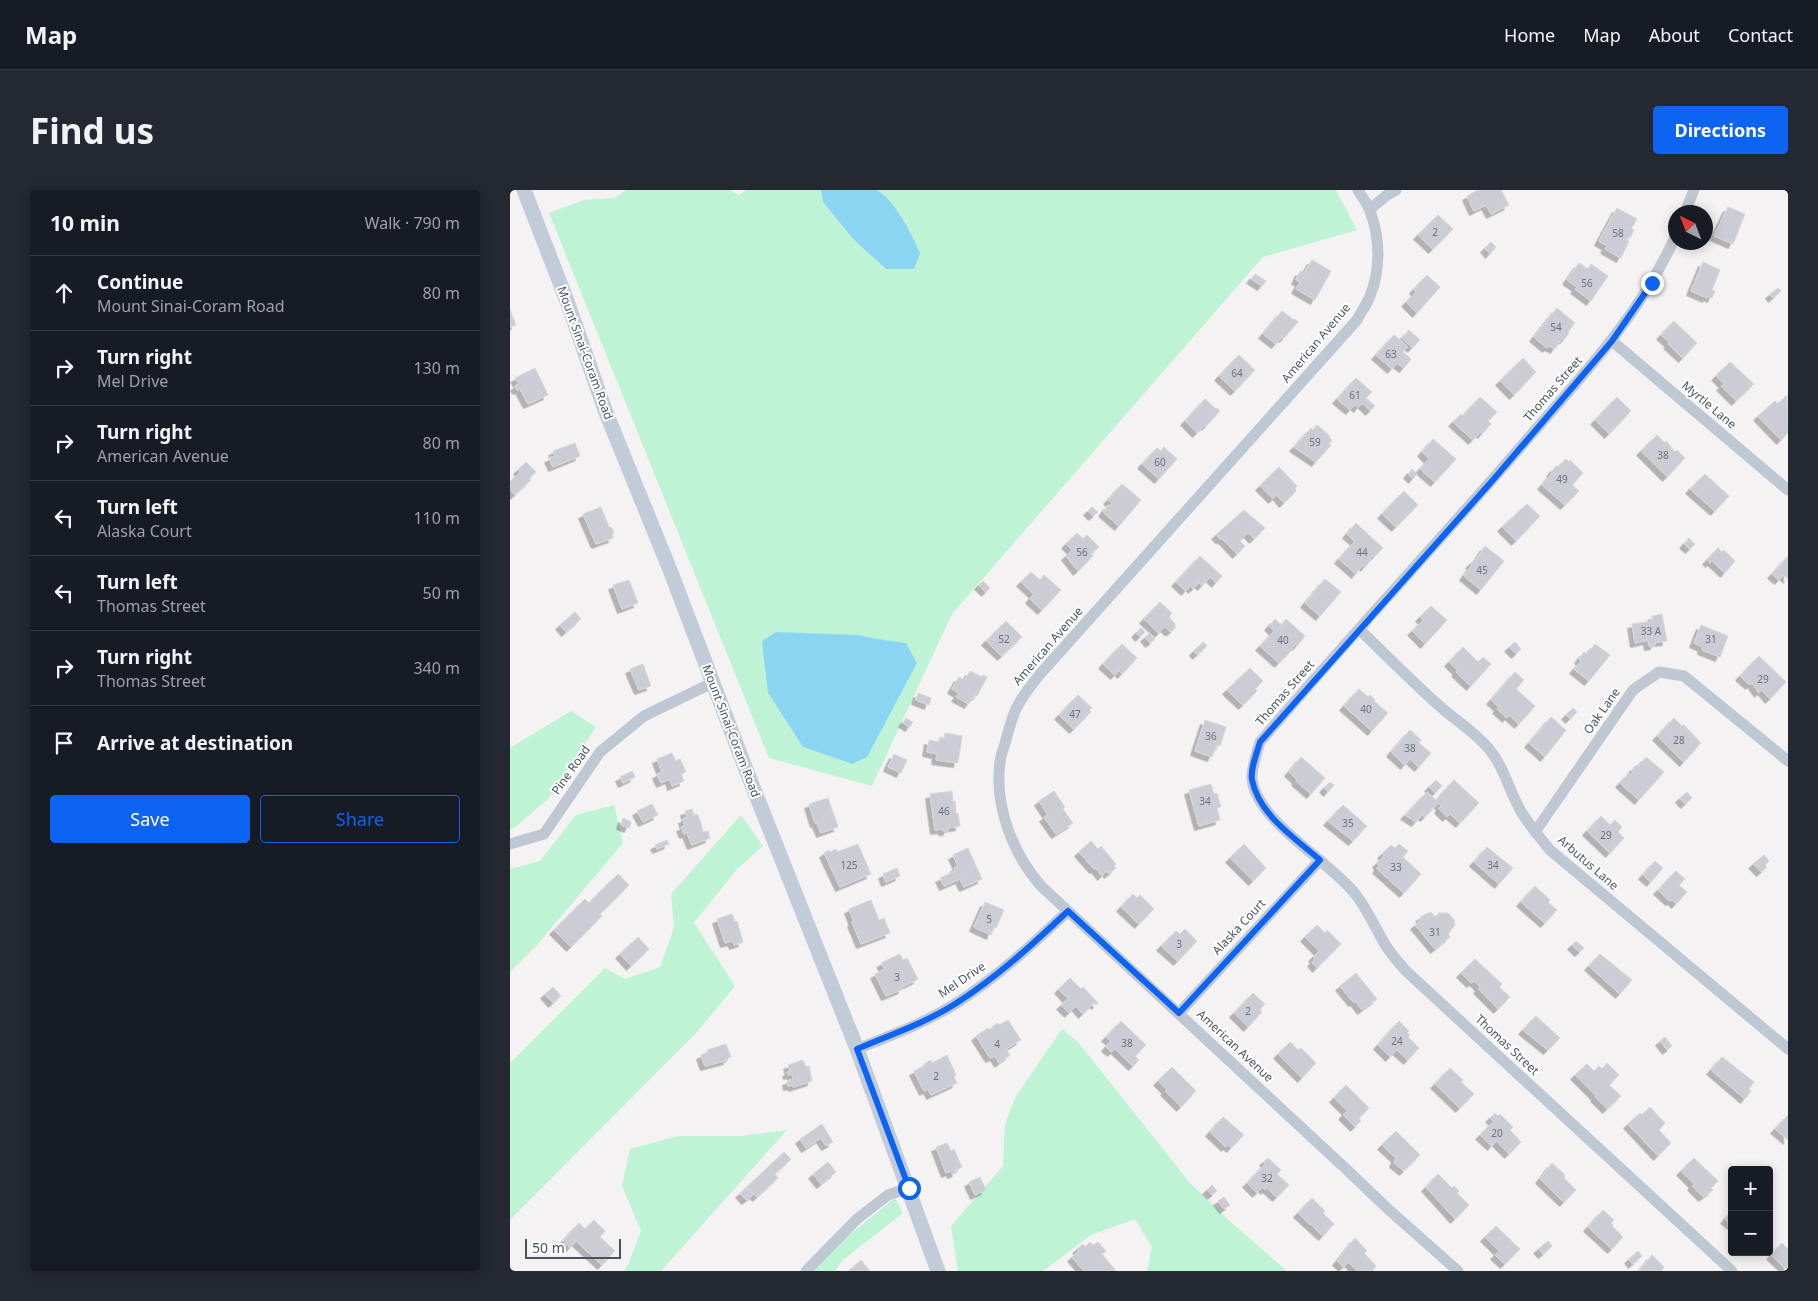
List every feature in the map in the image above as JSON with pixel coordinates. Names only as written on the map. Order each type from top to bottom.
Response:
[{"type":"main road","name":"Mount Sinai-Coram Road","points":[[524,190],[567,301],[604,410],[670,570],[712,683],[857,1049],[938,1271]]},
{"type":"street","name":"American Avenue","points":[[1358,190],[1370,209],[1376,233],[1378,257],[1377,275],[1370,296],[1357,320],[1025,693],[1016,708],[1000,762],[1001,806],[1010,833],[1030,873],[1068,911],[1388,1209],[1458,1271]]},
{"type":"street","points":[[1370,209],[1396,190]]},
{"type":"street","points":[[1688,205],[1694,190]]},
{"type":"street","name":"Thomas Street","points":[[1668,250],[1652,283],[1612,341],[1493,480],[1260,742],[1252,779],[1258,796],[1270,816],[1356,895],[1370,916],[1383,942],[1406,971],[1732,1271]]},
{"type":"street","name":"Myrtle Lane","points":[[1612,341],[1788,490]]},
{"type":"street","name":"Arbutus Lane","points":[[1360,630],[1412,680],[1489,748],[1503,770],[1522,813],[1550,850],[1788,1048]]},
{"type":"street","name":"Oak Lane","points":[[1536,832],[1633,690],[1659,672],[1684,676],[1788,761]]},
{"type":"street","name":"Pine Road","points":[[510,844],[544,834],[600,752],[644,716],[712,683]]},
{"type":"street","name":"Alaska Court","points":[[1179,1013],[1320,860]]},
{"type":"street","name":"Mel Drive","points":[[857,1049],[918,1023],[954,1004],[1018,958],[1068,911]]},
{"type":"street","points":[[806,1271],[856,1219],[888,1196],[909,1188]]},
{"type":"green space","points":[[626,190],[730,190],[739,195],[746,190],[821,190],[823,202],[854,240],[886,269],[890,202],[875,190],[1336,190],[1357,230],[1263,257],[952,614],[872,786],[769,758],[549,213],[584,200],[614,198]],"holes":[[[858,635],[877,639],[852,764],[803,747],[768,693]]]},
{"type":"green space","points":[[571,711],[596,727],[548,799],[514,828],[510,829],[510,748]]},
{"type":"green space","points":[[614,805],[623,843],[537,945],[510,972],[510,869],[540,861],[576,815]]},
{"type":"green space","points":[[741,815],[763,846],[737,869],[694,923],[735,986],[698,1031],[510,1220],[510,1063],[605,968],[625,979],[660,967],[674,927],[671,894]]},
{"type":"green space","points":[[1062,1029],[1078,1042],[1190,1183],[1287,1271],[1147,1271],[1152,1247],[1135,1219],[1091,1235],[1043,1271],[958,1271],[951,1226],[1003,1166],[1005,1124],[1016,1096]]},
{"type":"green space","points":[[787,1130],[661,1271],[624,1271],[641,1231],[622,1186],[630,1149],[678,1136],[741,1136]]},
{"type":"green space","points":[[895,1198],[903,1213],[843,1260],[835,1271],[811,1271],[832,1249]]},
{"type":"water","points":[[821,190],[876,190],[883,194],[902,218],[920,253],[914,269],[886,269],[854,240],[823,202]]},
{"type":"water","points":[[776,632],[858,635],[906,643],[917,663],[867,757],[852,764],[803,747],[768,693],[762,641]]},
{"type":"building","points":[[1478,190],[1501,190],[1509,205],[1491,214],[1486,205],[1474,211],[1467,196]]},
{"type":"building","points":[[1728,207],[1745,214],[1733,244],[1714,236]]},
{"type":"building","points":[[1617,208],[1637,219],[1631,229],[1634,230],[1630,238],[1628,237],[1626,240],[1629,241],[1621,258],[1605,249],[1607,246],[1599,241]]},
{"type":"building","points":[[1438,215],[1453,229],[1433,249],[1418,235]]},
{"type":"building","points":[[1491,242],[1496,247],[1490,254],[1485,248]]},
{"type":"building","points":[[1312,260],[1331,271],[1315,300],[1296,289],[1300,282],[1296,280],[1300,271],[1304,273]]},
{"type":"building","points":[[1703,262],[1720,270],[1712,290],[1715,291],[1712,298],[1708,296],[1707,298],[1691,291]]},
{"type":"building","points":[[1579,263],[1588,269],[1591,264],[1608,276],[1591,301],[1575,289],[1577,287],[1567,280]]},
{"type":"building","points":[[1255,274],[1266,281],[1262,286],[1251,279]]},
{"type":"building","points":[[1427,275],[1440,287],[1417,313],[1406,302],[1416,292],[1414,289]]},
{"type":"building","points":[[1778,288],[1781,291],[1773,298],[1770,294]]},
{"type":"building","points":[[1557,308],[1575,323],[1564,340],[1562,338],[1555,349],[1549,346],[1547,348],[1534,337]]},
{"type":"building","points":[[510,310],[516,325],[510,327]]},
{"type":"building","points":[[1282,311],[1298,322],[1276,344],[1263,334]]},
{"type":"building","points":[[1674,321],[1697,343],[1683,358],[1661,335]]},
{"type":"building","points":[[1409,330],[1420,340],[1412,348],[1402,338]]},
{"type":"building","points":[[1394,335],[1408,347],[1403,352],[1411,359],[1404,368],[1397,363],[1392,369],[1376,355]]},
{"type":"building","points":[[1239,355],[1255,370],[1235,391],[1219,376]]},
{"type":"building","points":[[1523,358],[1536,372],[1514,395],[1500,381]]},
{"type":"building","points":[[1730,362],[1754,384],[1736,401],[1721,386],[1724,384],[1716,376]]},
{"type":"building","points":[[535,368],[548,395],[528,404],[520,389],[517,390],[515,386],[519,384],[515,378]]},
{"type":"building","points":[[1356,378],[1372,392],[1366,398],[1375,406],[1370,411],[1362,403],[1358,408],[1355,405],[1350,410],[1337,399]]},
{"type":"building","points":[[1787,395],[1788,433],[1781,440],[1758,416],[1775,401],[1778,404]]},
{"type":"building","points":[[1480,397],[1497,412],[1488,421],[1491,424],[1473,440],[1453,422],[1461,414],[1463,416]]},
{"type":"building","points":[[1617,397],[1631,411],[1609,434],[1595,420]]},
{"type":"building","points":[[1205,399],[1220,411],[1197,433],[1185,421]]},
{"type":"building","points":[[1317,425],[1332,440],[1329,444],[1331,445],[1316,462],[1294,447],[1311,428],[1313,430]]},
{"type":"building","points":[[1657,435],[1665,443],[1666,441],[1675,452],[1677,450],[1685,458],[1667,477],[1641,451]]},
{"type":"building","points":[[1433,439],[1456,459],[1435,482],[1420,469],[1429,459],[1422,452]]},
{"type":"building","points":[[575,443],[580,456],[553,467],[549,458],[555,456],[553,451]]},
{"type":"building","points":[[1164,447],[1177,459],[1159,479],[1142,464],[1157,448],[1161,451]]},
{"type":"building","points":[[1566,459],[1569,462],[1570,460],[1583,473],[1572,485],[1579,491],[1565,505],[1542,485],[1556,466],[1558,467]]},
{"type":"building","points":[[526,462],[536,472],[529,479],[531,480],[515,495],[510,490],[510,482],[520,472],[518,470]]},
{"type":"building","points":[[1279,467],[1297,486],[1296,491],[1284,503],[1277,495],[1273,499],[1260,486]]},
{"type":"building","points":[[1412,469],[1417,474],[1413,479],[1408,474]]},
{"type":"building","points":[[1705,474],[1729,496],[1715,511],[1690,489]]},
{"type":"building","points":[[1122,484],[1141,500],[1119,526],[1103,512],[1112,503],[1108,500]]},
{"type":"building","points":[[1404,491],[1418,505],[1396,527],[1382,514]]},
{"type":"building","points":[[1527,504],[1540,516],[1516,541],[1502,527]]},
{"type":"building","points":[[601,507],[609,527],[612,528],[614,533],[612,534],[613,538],[596,544],[583,514]]},
{"type":"building","points":[[1092,507],[1098,512],[1093,516],[1088,511]]},
{"type":"building","points":[[1244,510],[1265,528],[1254,539],[1248,533],[1240,541],[1245,546],[1237,554],[1223,539],[1216,535]]},
{"type":"building","points":[[1356,523],[1383,548],[1374,557],[1372,556],[1365,567],[1363,565],[1356,574],[1339,559],[1355,541],[1347,534]]},
{"type":"building","points":[[1077,533],[1083,539],[1087,535],[1099,547],[1078,571],[1066,556],[1072,550],[1066,544]]},
{"type":"building","points":[[1689,538],[1695,544],[1690,549],[1684,544]]},
{"type":"building","points":[[1485,546],[1504,561],[1481,590],[1464,576],[1472,565],[1470,564],[1476,560]]},
{"type":"building","points":[[1718,548],[1722,552],[1724,550],[1735,561],[1725,573],[1712,561],[1710,563],[1707,560]]},
{"type":"building","points":[[1200,556],[1222,576],[1216,583],[1210,577],[1202,586],[1199,583],[1193,589],[1190,586],[1186,591],[1176,582]]},
{"type":"building","points":[[1788,556],[1788,579],[1784,575],[1779,580],[1772,574]]},
{"type":"building","points":[[1031,572],[1040,580],[1044,575],[1061,590],[1042,610],[1030,599],[1034,594],[1021,582]]},
{"type":"building","points":[[1325,579],[1341,592],[1320,616],[1305,603]]},
{"type":"building","points":[[629,580],[638,603],[622,609],[613,585]]},
{"type":"building","points":[[983,581],[990,588],[986,592],[979,585]]},
{"type":"building","points":[[1160,602],[1172,613],[1169,617],[1175,624],[1175,628],[1172,631],[1165,627],[1159,633],[1144,619]]},
{"type":"building","points":[[1431,606],[1447,620],[1425,644],[1412,631],[1423,620],[1420,617]]},
{"type":"building","points":[[575,612],[581,619],[566,632],[560,625]]},
{"type":"building","points":[[1662,614],[1667,641],[1655,642],[1655,645],[1649,646],[1648,640],[1635,643],[1632,624],[1653,621],[1652,616]]},
{"type":"building","points":[[1275,619],[1281,625],[1286,619],[1305,636],[1297,646],[1295,644],[1293,649],[1279,663],[1260,646],[1274,631],[1269,626]]},
{"type":"building","points":[[1006,621],[1022,637],[1002,656],[986,641]]},
{"type":"building","points":[[1701,625],[1728,636],[1720,657],[1702,650],[1703,647],[1694,643]]},
{"type":"building","points":[[1141,628],[1145,632],[1140,637],[1136,633]]},
{"type":"building","points":[[1150,633],[1155,639],[1150,643],[1145,637]]},
{"type":"building","points":[[1203,642],[1207,646],[1197,655],[1194,651]]},
{"type":"building","points":[[1515,642],[1521,649],[1516,654],[1509,647]]},
{"type":"building","points":[[1122,644],[1137,658],[1122,674],[1119,671],[1115,675],[1103,664]]},
{"type":"building","points":[[1595,644],[1610,655],[1589,681],[1574,669],[1581,661],[1579,659],[1584,652],[1587,655]]},
{"type":"building","points":[[1463,647],[1478,662],[1483,657],[1491,664],[1471,686],[1456,672],[1458,671],[1449,662]]},
{"type":"building","points":[[1759,656],[1786,682],[1770,699],[1762,690],[1759,693],[1752,683],[1750,685],[1740,676]]},
{"type":"building","points":[[643,664],[651,686],[639,690],[630,669]]},
{"type":"building","points":[[1250,668],[1263,681],[1255,689],[1257,691],[1243,705],[1227,690]]},
{"type":"building","points":[[970,671],[982,677],[983,675],[987,677],[977,696],[975,695],[969,704],[956,697],[959,693],[952,689],[959,677],[965,680]]},
{"type":"building","points":[[1515,672],[1524,680],[1516,689],[1535,706],[1519,724],[1509,715],[1507,718],[1491,700]]},
{"type":"building","points":[[1359,689],[1368,697],[1370,695],[1388,713],[1372,731],[1344,706]]},
{"type":"building","points":[[918,693],[931,698],[929,705],[916,700]]},
{"type":"building","points":[[1078,695],[1092,708],[1089,710],[1091,712],[1074,729],[1059,715]]},
{"type":"building","points":[[1573,708],[1577,712],[1570,719],[1566,715]]},
{"type":"building","points":[[1551,717],[1566,730],[1545,757],[1529,743]]},
{"type":"building","points":[[906,718],[913,722],[910,727],[903,723]]},
{"type":"building","points":[[1674,718],[1682,726],[1684,725],[1701,743],[1684,762],[1657,736]]},
{"type":"building","points":[[1205,720],[1226,727],[1220,746],[1217,745],[1212,757],[1195,751]]},
{"type":"building","points":[[1410,730],[1421,740],[1419,743],[1431,753],[1419,767],[1410,759],[1405,765],[1391,752]]},
{"type":"building","points":[[945,733],[962,736],[958,763],[936,760],[937,754],[927,752],[929,740],[939,742],[939,739],[944,739]]},
{"type":"building","points":[[672,753],[676,761],[680,759],[686,772],[681,774],[684,781],[672,786],[670,779],[661,783],[657,774],[662,772],[657,759]]},
{"type":"building","points":[[894,754],[907,760],[901,773],[888,767]]},
{"type":"building","points":[[1301,757],[1325,778],[1311,794],[1289,772]]},
{"type":"building","points":[[1646,757],[1664,772],[1639,800],[1620,783],[1629,773],[1631,775],[1633,772],[1631,771],[1636,765],[1638,767]]},
{"type":"building","points":[[632,771],[635,777],[623,783],[620,777]]},
{"type":"building","points":[[1436,780],[1442,786],[1435,793],[1429,787]]},
{"type":"building","points":[[1454,780],[1479,803],[1460,823],[1450,814],[1447,817],[1439,809],[1441,806],[1438,803],[1425,817],[1422,815],[1416,822],[1405,815],[1427,792],[1436,800]]},
{"type":"building","points":[[1330,782],[1334,785],[1328,792],[1324,788]]},
{"type":"building","points":[[1211,784],[1214,794],[1217,793],[1221,807],[1217,808],[1220,820],[1199,826],[1189,790]]},
{"type":"building","points":[[952,791],[960,826],[948,828],[948,831],[943,831],[943,829],[935,830],[930,794]]},
{"type":"building","points":[[1054,791],[1073,823],[1056,834],[1044,817],[1048,815],[1039,801]]},
{"type":"building","points":[[1687,792],[1692,798],[1685,804],[1680,798]]},
{"type":"building","points":[[828,798],[838,827],[821,833],[817,823],[815,823],[809,804]]},
{"type":"building","points":[[652,804],[658,815],[643,822],[637,811]]},
{"type":"building","points":[[1343,805],[1367,826],[1353,841],[1328,821]]},
{"type":"building","points":[[692,809],[694,815],[697,814],[703,832],[708,831],[710,838],[692,845],[687,833],[684,834],[681,827],[685,826],[683,819],[687,817],[685,811]]},
{"type":"building","points":[[1601,816],[1610,825],[1615,820],[1622,827],[1618,832],[1624,838],[1610,853],[1587,831]]},
{"type":"building","points":[[623,818],[631,822],[629,828],[621,825]]},
{"type":"building","points":[[667,840],[669,844],[657,849],[655,845]]},
{"type":"building","points":[[1091,841],[1098,849],[1101,846],[1116,864],[1114,866],[1116,868],[1109,874],[1107,871],[1102,876],[1079,852]]},
{"type":"building","points":[[858,844],[871,874],[840,887],[824,853],[836,849],[837,852]]},
{"type":"building","points":[[1244,844],[1266,868],[1253,881],[1230,858]]},
{"type":"building","points":[[1399,844],[1408,851],[1403,857],[1421,874],[1404,893],[1377,869],[1379,866],[1377,863],[1384,856],[1382,854],[1391,845],[1395,848]]},
{"type":"building","points":[[1487,847],[1513,868],[1499,884],[1474,862]]},
{"type":"building","points":[[968,848],[982,879],[964,887],[960,879],[944,886],[940,878],[955,871],[954,868],[958,866],[953,855]]},
{"type":"building","points":[[1764,855],[1769,861],[1765,865],[1767,867],[1761,872],[1753,864]]},
{"type":"building","points":[[1655,861],[1663,868],[1651,882],[1643,875]]},
{"type":"building","points":[[897,868],[900,876],[886,882],[883,874]]},
{"type":"building","points":[[1676,871],[1685,879],[1679,885],[1687,892],[1676,904],[1658,890]]},
{"type":"building","points":[[618,874],[629,885],[571,947],[554,930],[585,899],[589,903]]},
{"type":"building","points":[[1535,886],[1550,900],[1548,902],[1557,910],[1545,923],[1521,902]]},
{"type":"building","points":[[1133,894],[1137,898],[1140,895],[1154,909],[1139,924],[1121,907]]},
{"type":"building","points":[[871,900],[879,920],[884,918],[890,933],[861,944],[849,909]]},
{"type":"building","points":[[985,902],[1004,910],[991,935],[974,927]]},
{"type":"building","points":[[1431,912],[1435,917],[1439,913],[1448,913],[1454,920],[1455,925],[1448,934],[1450,937],[1435,949],[1415,925],[1422,919],[1420,917]]},
{"type":"building","points":[[732,914],[735,922],[737,921],[743,942],[734,945],[732,941],[725,943],[717,919]]},
{"type":"building","points":[[1317,925],[1325,933],[1327,930],[1341,944],[1317,968],[1312,962],[1315,959],[1313,957],[1319,951],[1305,937]]},
{"type":"building","points":[[1185,929],[1197,941],[1178,961],[1161,946],[1176,931],[1180,934]]},
{"type":"building","points":[[638,937],[649,949],[631,966],[620,954]]},
{"type":"building","points":[[1576,941],[1584,948],[1579,952],[1572,945]]},
{"type":"building","points":[[900,954],[903,960],[907,958],[918,979],[902,987],[903,989],[886,996],[875,974],[885,969],[881,963]]},
{"type":"building","points":[[1600,954],[1632,980],[1620,994],[1589,966]]},
{"type":"building","points":[[1475,959],[1502,984],[1499,987],[1510,997],[1498,1009],[1478,989],[1480,987],[1474,981],[1471,983],[1461,973]]},
{"type":"building","points":[[1356,973],[1377,999],[1362,1010],[1340,986]]},
{"type":"building","points":[[1070,978],[1081,989],[1083,987],[1098,1003],[1096,1005],[1094,1003],[1083,1014],[1076,1006],[1069,1013],[1061,1005],[1068,999],[1059,989]]},
{"type":"building","points":[[553,987],[561,996],[553,1003],[545,994]]},
{"type":"building","points":[[1253,993],[1265,1004],[1260,1009],[1262,1012],[1248,1027],[1234,1013]]},
{"type":"building","points":[[1536,1016],[1560,1038],[1548,1050],[1523,1030]]},
{"type":"building","points":[[1008,1020],[1021,1040],[1006,1049],[1010,1055],[999,1063],[995,1056],[990,1058],[976,1036],[988,1028],[990,1031],[998,1023],[999,1025]]},
{"type":"building","points":[[1121,1021],[1146,1045],[1135,1056],[1139,1060],[1133,1066],[1115,1049],[1112,1052],[1106,1047],[1111,1041],[1106,1037]]},
{"type":"building","points":[[1399,1021],[1409,1031],[1407,1033],[1410,1035],[1408,1037],[1419,1048],[1408,1060],[1397,1050],[1390,1057],[1378,1045]]},
{"type":"building","points":[[1665,1037],[1672,1046],[1667,1050],[1660,1041]]},
{"type":"building","points":[[1290,1042],[1298,1050],[1301,1048],[1316,1063],[1302,1078],[1278,1054]]},
{"type":"building","points":[[726,1044],[731,1057],[727,1058],[728,1060],[705,1066],[701,1055],[708,1052],[707,1050]]},
{"type":"building","points":[[947,1055],[956,1075],[954,1077],[957,1083],[931,1095],[928,1089],[924,1091],[914,1071],[925,1066],[924,1064],[931,1060],[932,1063]]},
{"type":"building","points":[[1722,1057],[1754,1082],[1749,1089],[1751,1091],[1745,1099],[1711,1070]]},
{"type":"building","points":[[803,1060],[806,1067],[809,1066],[812,1081],[793,1087],[792,1085],[788,1086],[787,1081],[793,1079],[792,1074],[788,1075],[787,1072],[790,1071],[788,1065]]},
{"type":"building","points":[[1607,1063],[1619,1075],[1609,1085],[1621,1096],[1607,1109],[1575,1075],[1587,1064],[1594,1071],[1599,1066],[1602,1069]]},
{"type":"building","points":[[1172,1067],[1196,1091],[1181,1107],[1158,1081]]},
{"type":"building","points":[[1450,1068],[1474,1094],[1460,1108],[1435,1084]]},
{"type":"building","points":[[1346,1085],[1369,1108],[1359,1118],[1361,1121],[1355,1127],[1343,1115],[1347,1111],[1334,1098]]},
{"type":"building","points":[[1650,1107],[1665,1123],[1659,1130],[1671,1143],[1658,1156],[1628,1124]]},
{"type":"building","points":[[1495,1113],[1498,1116],[1500,1114],[1513,1127],[1510,1130],[1521,1142],[1509,1154],[1496,1141],[1492,1146],[1480,1135],[1494,1121],[1490,1118]]},
{"type":"building","points":[[1788,1115],[1788,1140],[1775,1129]]},
{"type":"building","points":[[1223,1117],[1244,1135],[1231,1148],[1228,1145],[1226,1147],[1210,1132]]},
{"type":"building","points":[[822,1124],[833,1142],[826,1146],[821,1138],[806,1148],[800,1139]]},
{"type":"building","points":[[1396,1131],[1420,1155],[1404,1171],[1394,1163],[1396,1158],[1382,1145]]},
{"type":"building","points":[[947,1143],[951,1151],[954,1149],[962,1167],[952,1174],[951,1171],[946,1173],[936,1147]]},
{"type":"building","points":[[784,1152],[791,1159],[775,1174],[778,1178],[757,1197],[747,1187]]},
{"type":"building","points":[[1268,1158],[1281,1170],[1277,1174],[1289,1185],[1277,1197],[1267,1188],[1265,1190],[1263,1187],[1257,1193],[1247,1183],[1266,1163],[1264,1161]]},
{"type":"building","points":[[1694,1158],[1718,1181],[1711,1188],[1713,1190],[1703,1197],[1692,1186],[1694,1184],[1681,1171]]},
{"type":"building","points":[[828,1162],[836,1172],[821,1184],[813,1174]]},
{"type":"building","points":[[1552,1163],[1564,1174],[1564,1178],[1576,1190],[1564,1202],[1540,1179]]},
{"type":"building","points":[[1438,1174],[1452,1188],[1454,1186],[1459,1191],[1457,1193],[1469,1205],[1455,1219],[1426,1187]]},
{"type":"building","points":[[980,1177],[986,1190],[975,1195],[969,1182]]},
{"type":"building","points":[[1212,1185],[1217,1191],[1212,1195],[1207,1190]]},
{"type":"building","points":[[747,1188],[753,1195],[746,1200],[740,1193]]},
{"type":"building","points":[[1224,1197],[1230,1205],[1224,1209],[1218,1201]]},
{"type":"building","points":[[1312,1198],[1325,1211],[1323,1213],[1334,1224],[1323,1236],[1298,1213]]},
{"type":"building","points":[[1603,1210],[1614,1220],[1611,1223],[1612,1226],[1623,1237],[1612,1249],[1588,1227]]},
{"type":"building","points":[[594,1220],[605,1231],[600,1237],[615,1251],[602,1265],[576,1241],[570,1248],[563,1241],[579,1223],[585,1229]]},
{"type":"building","points":[[1496,1226],[1520,1249],[1505,1264],[1495,1255],[1499,1251],[1485,1237]]},
{"type":"building","points":[[1355,1238],[1367,1251],[1364,1253],[1376,1266],[1372,1271],[1357,1271],[1349,1262],[1343,1267],[1337,1261]]},
{"type":"building","points":[[1548,1241],[1552,1246],[1543,1254],[1538,1249]]},
{"type":"building","points":[[1090,1242],[1093,1245],[1098,1242],[1106,1251],[1102,1254],[1116,1271],[1084,1271],[1072,1257],[1083,1244],[1085,1247]]},
{"type":"building","points":[[1782,1243],[1788,1249],[1788,1271],[1772,1256]]},
{"type":"building","points":[[1638,1251],[1642,1256],[1633,1264],[1629,1259]]},
{"type":"building","points":[[1652,1255],[1664,1267],[1661,1271],[1639,1271]]},
{"type":"building","points":[[861,1260],[870,1271],[849,1271]]},
{"type":"route","points":[[909,1188],[857,1049],[918,1023],[954,1004],[1018,958],[1068,911],[1179,1013],[1320,860],[1270,816],[1258,796],[1252,779],[1260,742],[1493,480],[1612,341],[1652,283]]}]
